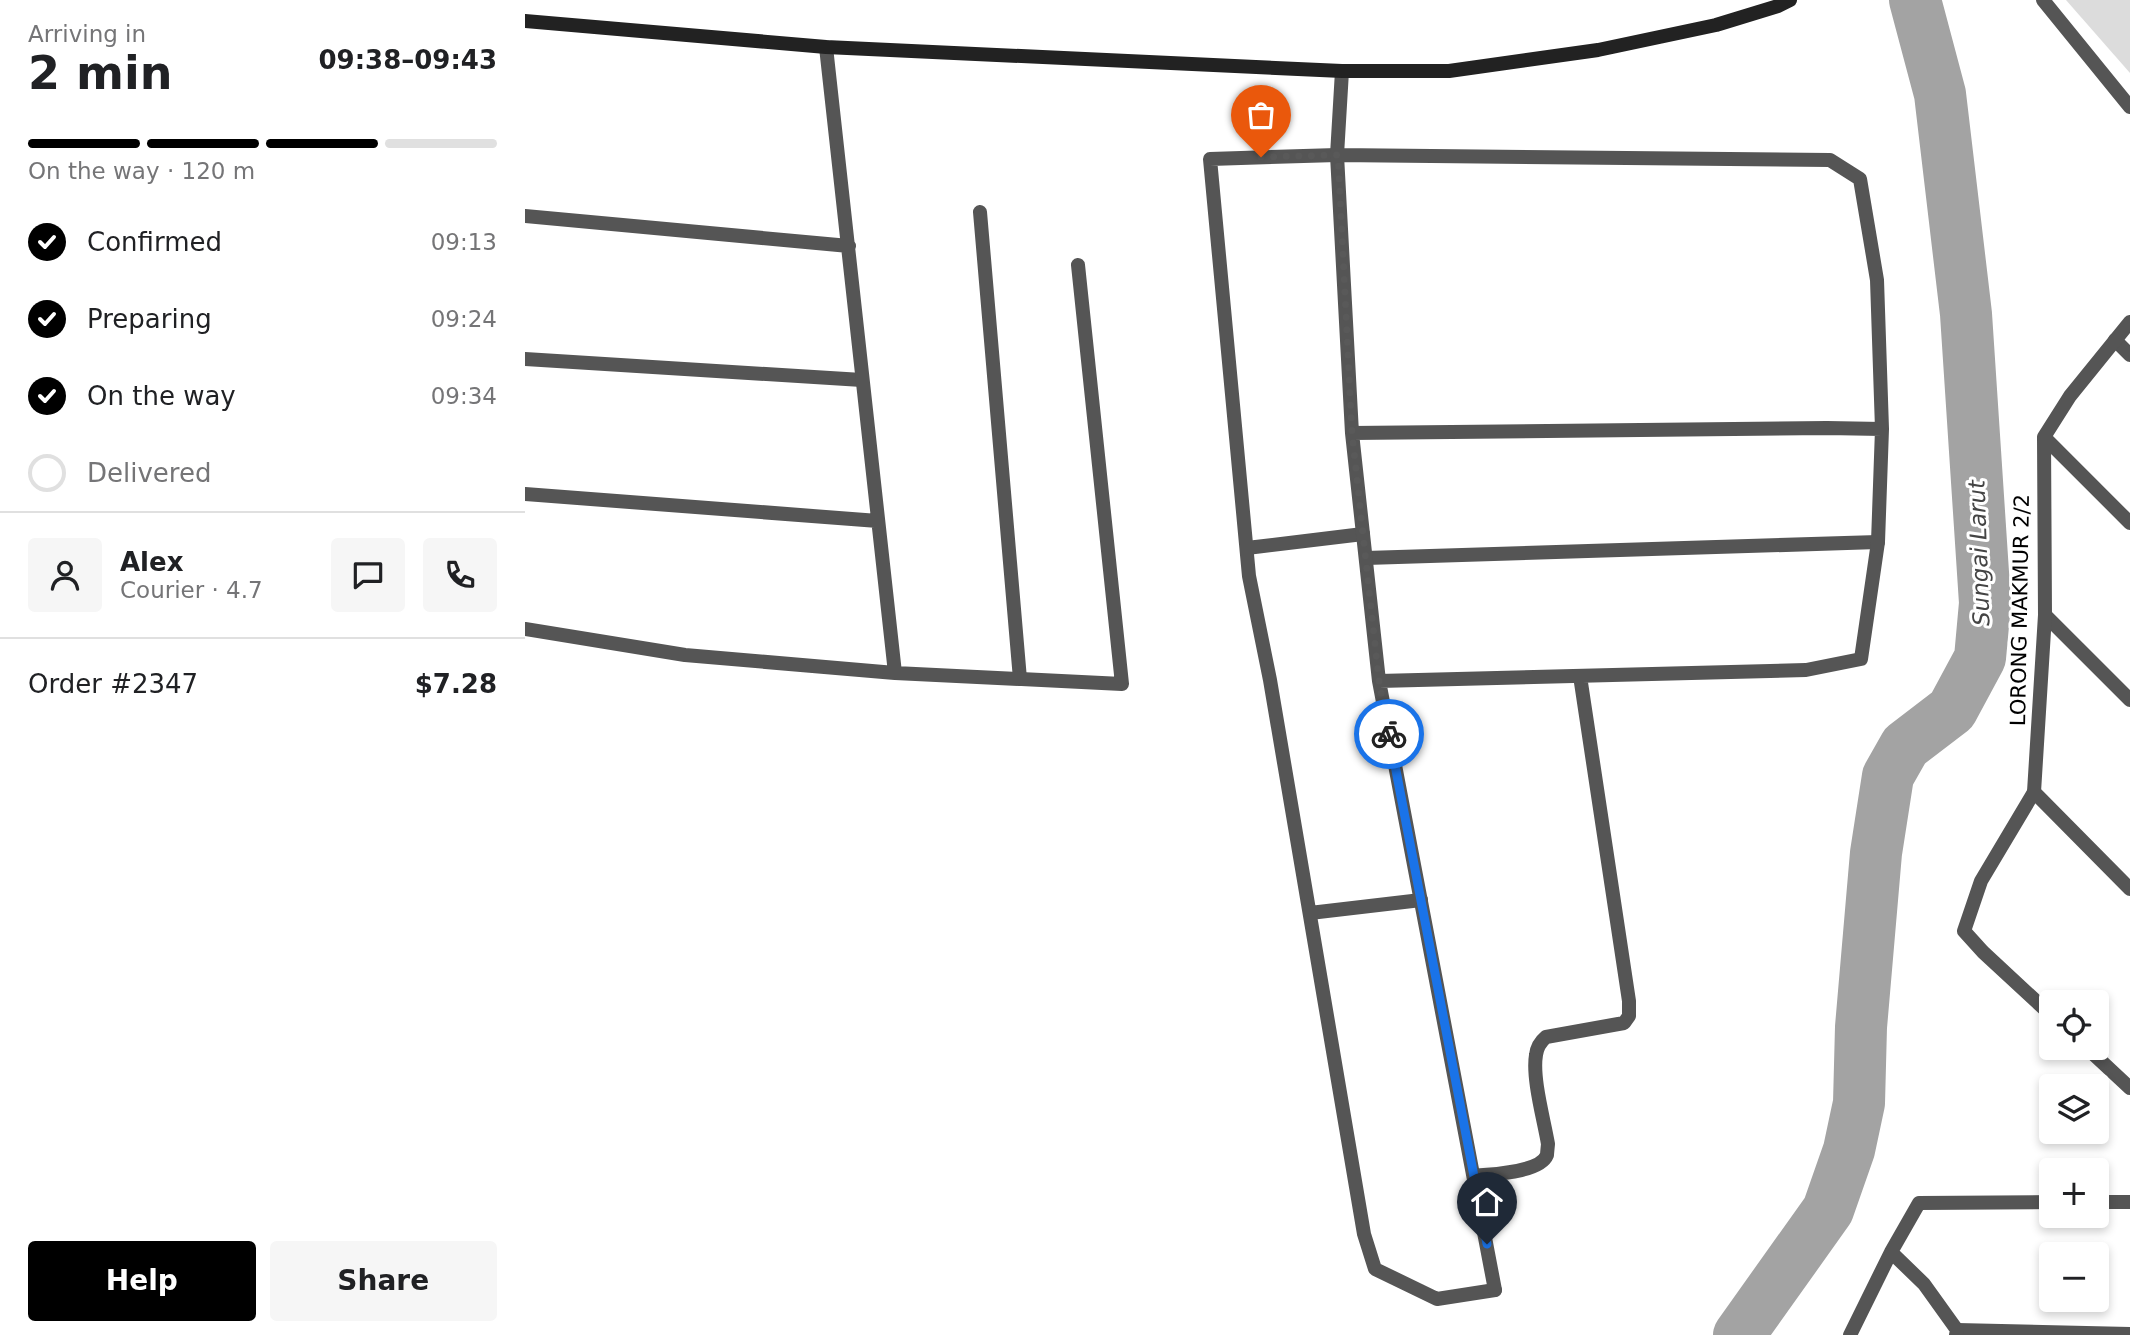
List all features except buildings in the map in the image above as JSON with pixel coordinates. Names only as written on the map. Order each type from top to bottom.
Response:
[{"type":"street","points":[[525,21],[826,47],[1342,71],[1449,71],[1598,50],[1716,25],[1790,0]]},
{"type":"street","points":[[2043,0],[2130,107]]},
{"type":"street","points":[[826,47],[895,673]]},
{"type":"street","points":[[1342,71],[1338,155],[1352,433],[1379,681],[1495,1290],[1437,1299],[1375,1269],[1364,1234],[1270,680],[1249,576],[1210,159],[1338,155],[1830,160],[1860,179],[1877,280],[1882,429],[1878,542],[1861,659],[1806,670],[1379,681]]},
{"type":"street","points":[[980,212],[1020,679]]},
{"type":"street","points":[[525,216],[849,246]]},
{"type":"street","points":[[525,629],[685,655],[895,673],[1122,684],[1078,265]]},
{"type":"street","points":[[2130,322],[2070,396],[2044,437],[2130,523]]},
{"type":"street","points":[[2115,340],[2130,355]]},
{"type":"street","points":[[525,359],[862,380]]},
{"type":"street","points":[[1352,433],[1882,429]]},
{"type":"street","name":"LORONG MAKMUR 2/2","points":[[2034,792],[2045,615],[2044,437]]},
{"type":"street","points":[[525,494],[878,522]]},
{"type":"street","points":[[1247,548],[1363,534]]},
{"type":"street","points":[[1366,558],[1878,542]]},
{"type":"street","points":[[2045,615],[2130,701]]},
{"type":"street","points":[[1473,1176],[1533,1168],[1542,1162],[1547,1154],[1548,1143],[1535,1072],[1535,1056],[1539,1043],[1546,1037],[1624,1023],[1629,1016],[1629,1000],[1580,676]]},
{"type":"street","points":[[2039,1004],[1964,931],[1981,881],[2034,792],[2130,889]]},
{"type":"street","points":[[1310,913],[1421,901]]},
{"type":"street","points":[[2100,1060],[2130,1088]]},
{"type":"street","points":[[1850,1335],[1891,1252],[1919,1203],[2039,1202]]},
{"type":"street","points":[[2109,1202],[2130,1202]]},
{"type":"street","points":[[1891,1252],[1924,1284],[1956,1332],[2130,1334]]},
{"type":"shaded area","points":[[2066,0],[2130,0],[2130,73]]},
{"type":"waterway","name":"Sungai Larut","points":[[1739,1335],[1828,1210],[1849,1150],[1859,1103],[1861,1027],[1876,853],[1888,776],[1905,746],[1952,710],[1980,658],[1985,603],[1966,314],[1940,94],[1915,0]]},
{"type":"way so far","points":[[1261,157],[1338,155],[1352,433],[1379,681],[1389,734]]},
{"type":"route","points":[[1389,734],[1487,1244]]}]
